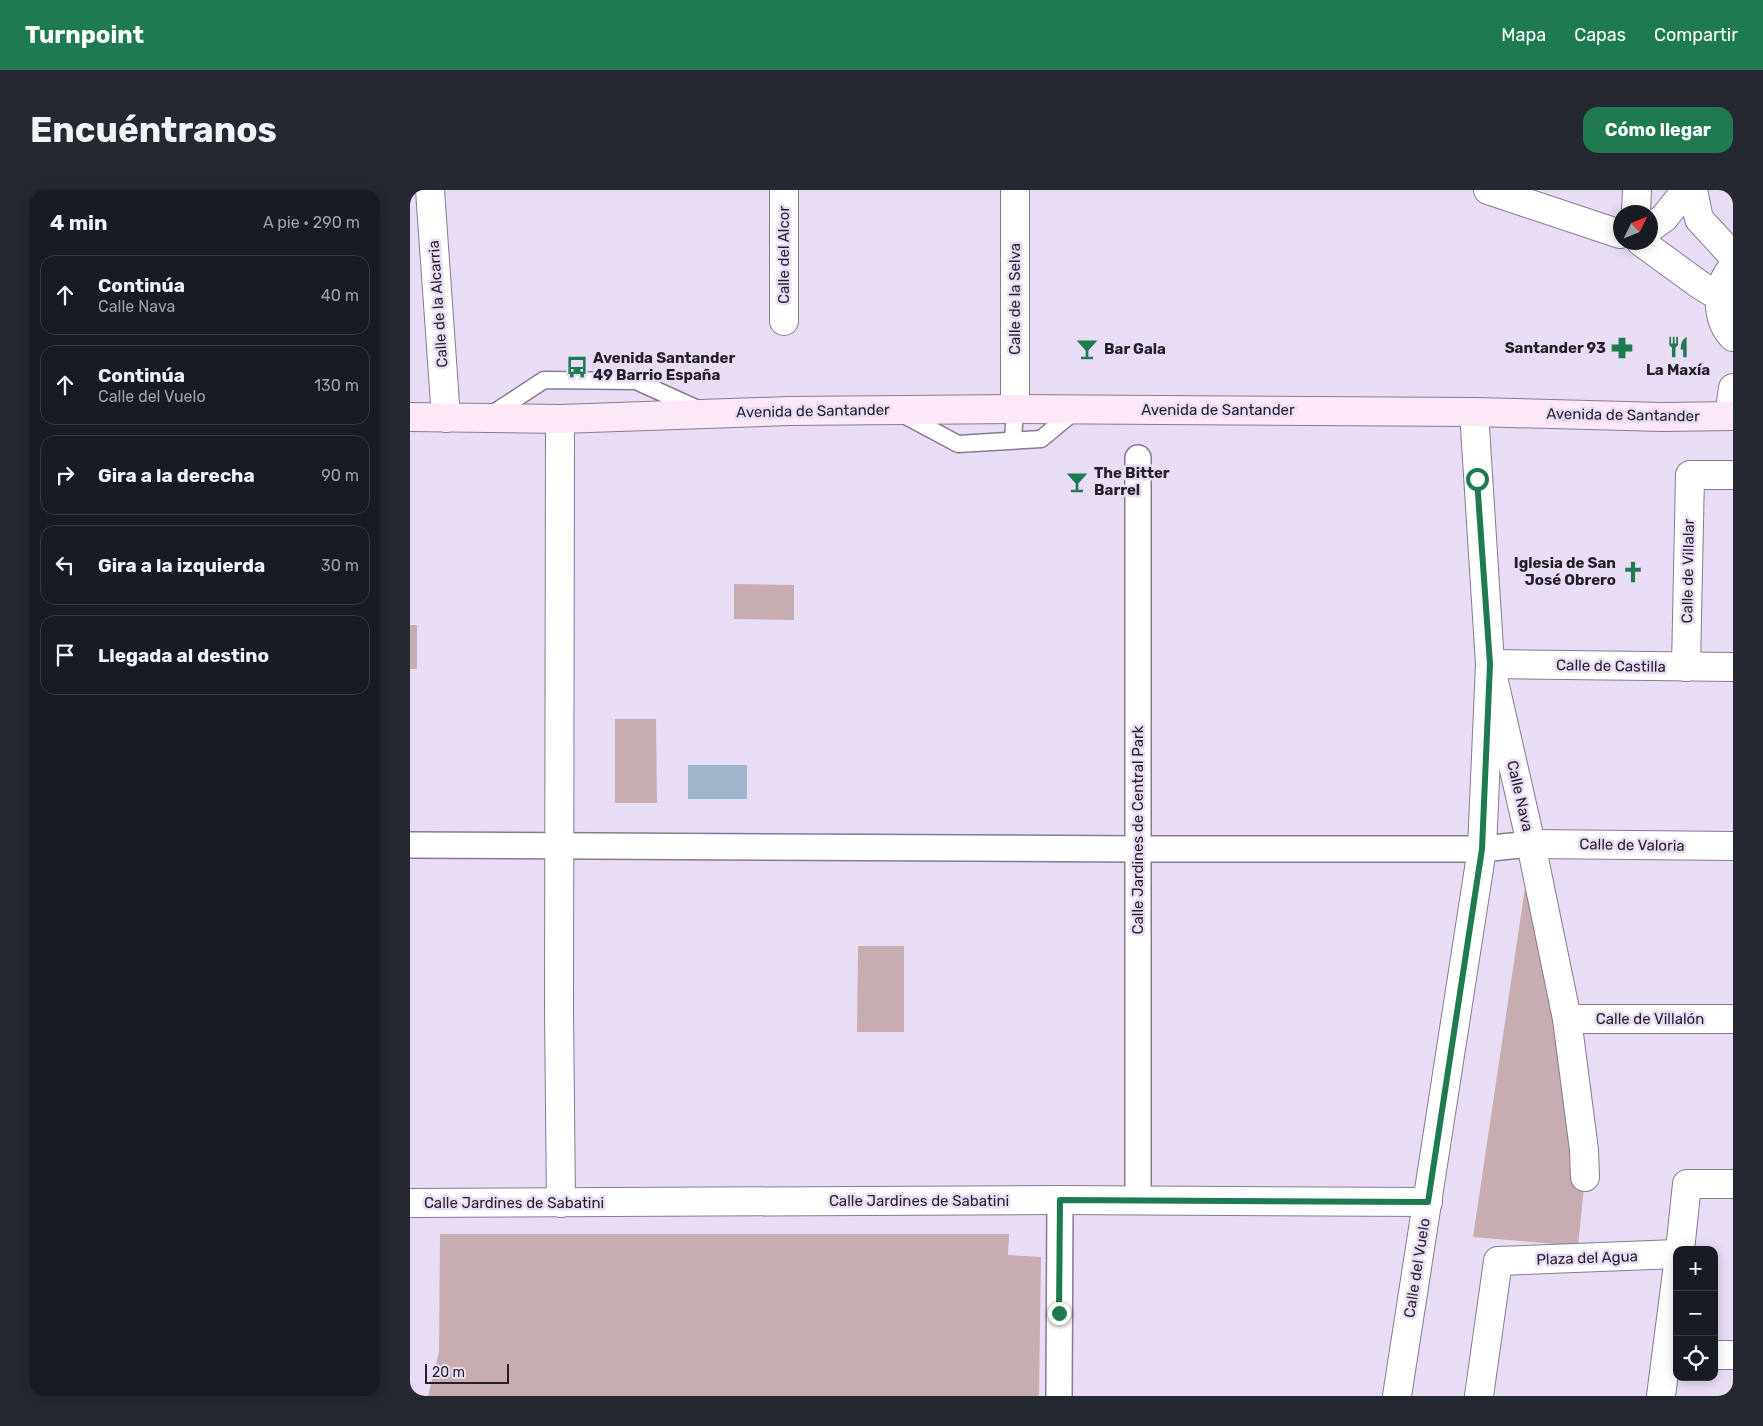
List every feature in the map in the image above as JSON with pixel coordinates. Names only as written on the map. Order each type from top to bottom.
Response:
[{"type":"main road","name":"Avenida de Santander","points":[[410,418],[560,419],[706,413],[1015,409],[1474,412],[1663,417],[1732,416]]},
{"type":"street","name":"Calle de la Alcarria","points":[[430,190],[446,418]]},
{"type":"street","name":"Calle del Alcor","points":[[784,190],[784,321]]},
{"type":"street","name":"Calle de la Selva","points":[[1015,190],[1015,409]]},
{"type":"street","points":[[1488,190],[1613,232]]},
{"type":"street","points":[[1636,205],[1637,190]]},
{"type":"street","points":[[1658,222],[1664,218],[1686,190]]},
{"type":"street","points":[[1692,190],[1699,219],[1733,256]]},
{"type":"street","points":[[1652,250],[1720,297]]},
{"type":"street","points":[[1733,267],[1723,283],[1720,297],[1724,324],[1733,337]]},
{"type":"street","points":[[1732,416],[1733,388]]},
{"type":"street","name":"Calle Nava","points":[[1474,412],[1490,664],[1531,844],[1567,1019],[1584,1150],[1585,1177]]},
{"type":"street","points":[[560,419],[559,1019],[561,1203]]},
{"type":"street","name":"Calle Jardines de Central Park","points":[[1138,458],[1138,1201]]},
{"type":"street","name":"Calle de Villalar","points":[[1686,667],[1690,475],[1733,475]]},
{"type":"street","name":"Calle de Castilla","points":[[1490,664],[1733,667]]},
{"type":"street","name":"Calle del Vuelo","points":[[1397,1396],[1482,849],[1490,664]]},
{"type":"street","points":[[410,845],[1482,849],[1531,844]]},
{"type":"street","name":"Calle de Valoria","points":[[1531,844],[1733,846]]},
{"type":"street","name":"Calle de Villalón","points":[[1567,1019],[1733,1019]]},
{"type":"street","points":[[1680,1246],[1687,1184],[1733,1184]]},
{"type":"street","points":[[1059,1396],[1060,1200]]},
{"type":"street","name":"Calle Jardines de Sabatini","points":[[410,1204],[1060,1200],[1428,1202]]},
{"type":"street","name":"Plaza del Agua","points":[[1479,1396],[1498,1261],[1673,1254]]},
{"type":"street","points":[[1660,1396],[1672,1355],[1676,1291]]},
{"type":"street","points":[[1718,1355],[1733,1355]]},
{"type":"lane","name":"Avenida de Santander","points":[[485,418],[544,380],[636,380],[706,413]]},
{"type":"lane","points":[[1013,440],[1015,409]]},
{"type":"lane","points":[[895,410],[958,444],[1041,439],[1077,409]]},
{"type":"shaded area","points":[[734,584],[794,585],[794,620],[734,619]]},
{"type":"shaded area","points":[[410,625],[417,625],[417,669],[410,669]]},
{"type":"shaded area","points":[[615,719],[656,719],[657,803],[615,803]]},
{"type":"shaded area","points":[[1525,888],[1554,1018],[1585,1177],[1578,1246],[1473,1237]]},
{"type":"shaded area","points":[[858,946],[904,946],[904,1032],[857,1032]]},
{"type":"shaded area","points":[[440,1234],[1009,1234],[1008,1255],[1041,1257],[1039,1395],[428,1396],[439,1352]]},
{"type":"water","points":[[688,765],[747,765],[747,799],[688,799]]},
{"type":"place","name":"La Maxía","points":[[1678,347]]},
{"type":"place","name":"Santander 93","points":[[1622,348]]},
{"type":"place","name":"Bar Gala","points":[[1087,349]]},
{"type":"place","name":"Avenida Santander 49 Barrio España","points":[[577,367]]},
{"type":"place","name":"The Bitter Barrel","points":[[1077,482]]},
{"type":"place","name":"Iglesia de San José Obrero","points":[[1633,572]]},
{"type":"route","points":[[1059,1313],[1060,1200],[1428,1202],[1482,849],[1483,783],[1490,664],[1477,479]]}]
